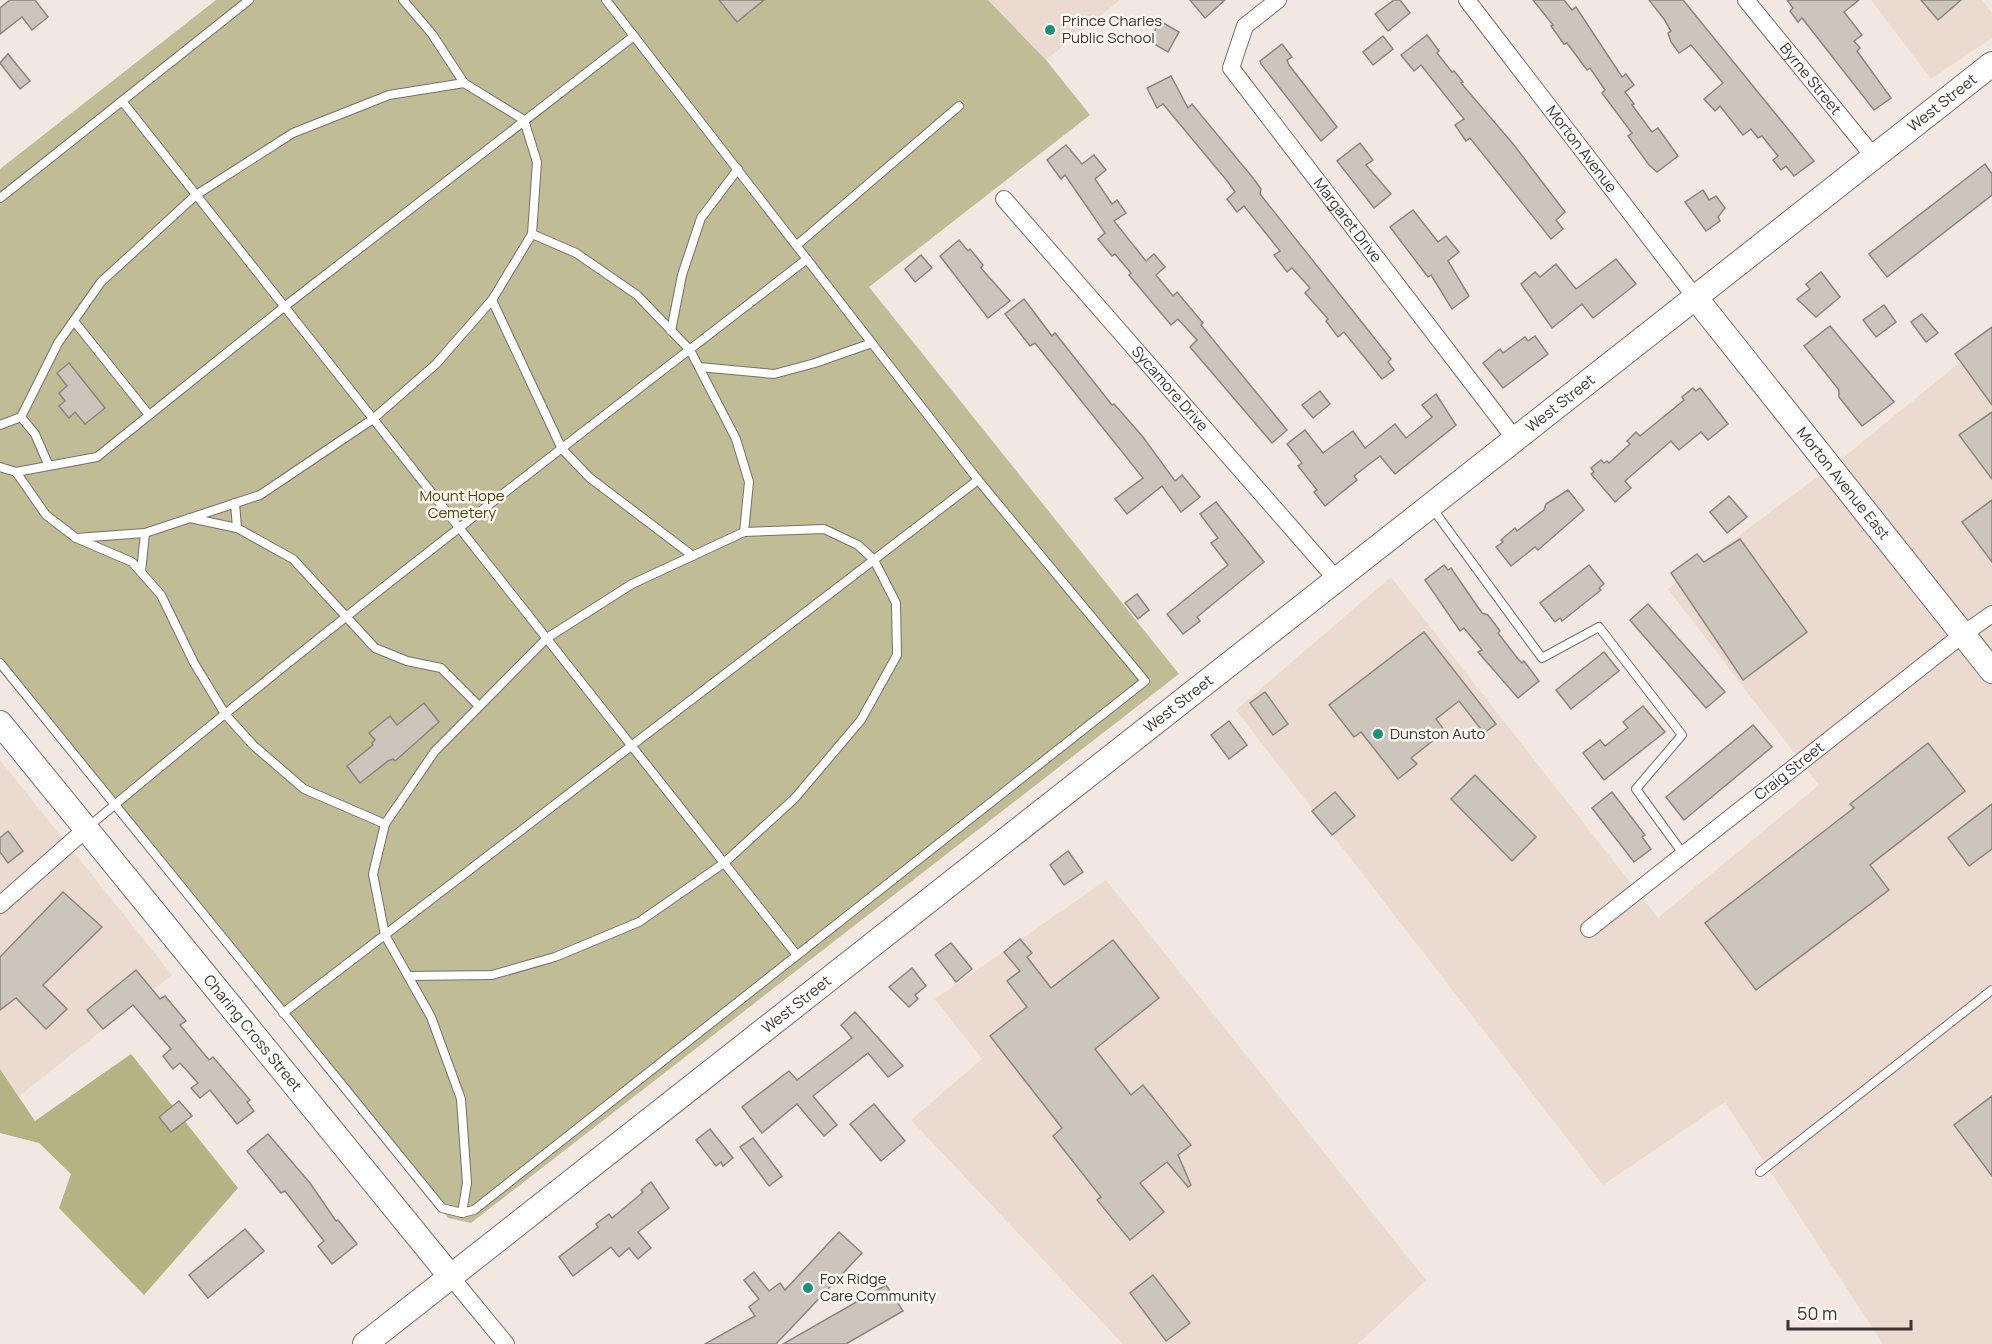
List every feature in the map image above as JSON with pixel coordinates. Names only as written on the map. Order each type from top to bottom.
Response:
[{"type":"main road","name":"West Street","points":[[365,1344],[1992,64]]},
{"type":"main road","name":"Morton Avenue East","points":[[1695,297],[1992,671]]},
{"type":"main road","name":"Charing Cross Street","points":[[0,723],[451,1277]]},
{"type":"street","name":"Margaret Drive","points":[[1278,0],[1245,26],[1231,68],[1515,439]]},
{"type":"street","name":"Morton Avenue","points":[[1467,0],[1695,297]]},
{"type":"street","name":"Byrne Street","points":[[1746,0],[1874,157]]},
{"type":"street","name":"Sycamore Drive","points":[[1004,199],[1337,580]]},
{"type":"street","name":"Craig Street","points":[[1589,929],[1962,635],[1992,614]]},
{"type":"street","points":[[0,904],[86,829]]},
{"type":"street","name":"Charing Cross Street","points":[[451,1277],[506,1344]]},
{"type":"lane","points":[[0,198],[249,0]]},
{"type":"lane","points":[[76,538],[145,533],[260,495],[373,419],[436,364],[492,300],[532,234],[537,162],[524,120],[464,83],[432,34],[403,0]]},
{"type":"lane","points":[[0,663],[442,1208],[462,1213],[474,1210],[1145,681],[978,480],[606,0]]},
{"type":"lane","points":[[0,467],[16,472],[48,464],[97,457],[284,307],[634,36]]},
{"type":"lane","points":[[0,425],[21,417],[58,344],[100,282],[196,195],[293,133],[389,95],[464,83]]},
{"type":"lane","points":[[122,101],[796,954]]},
{"type":"lane","points":[[796,245],[959,106]]},
{"type":"lane","points":[[671,331],[682,275],[701,218],[738,170]]},
{"type":"lane","points":[[532,234],[576,253],[628,289],[690,350],[736,439],[749,482],[744,532]]},
{"type":"lane","points":[[86,829],[346,617],[807,259]]},
{"type":"lane","points":[[492,300],[562,448],[590,478],[693,556]]},
{"type":"lane","points":[[74,321],[148,415]]},
{"type":"lane","points":[[699,367],[774,374],[815,363],[872,343]]},
{"type":"lane","points":[[21,417],[35,434],[48,464]]},
{"type":"lane","points":[[16,472],[46,515],[76,538],[132,562],[161,595],[194,663],[225,714],[253,745],[304,789],[385,824]]},
{"type":"lane","points":[[283,1012],[978,480]]},
{"type":"lane","points":[[235,503],[237,528]]},
{"type":"lane","points":[[1431,505],[1542,658],[1599,627],[1682,735],[1636,789],[1684,855]]},
{"type":"lane","points":[[189,518],[237,528],[293,559],[375,648],[407,661],[441,668],[479,706]]},
{"type":"lane","points":[[408,976],[492,975],[555,957],[639,922],[724,863],[795,798],[861,720],[897,656],[896,603],[874,560],[858,545],[824,529],[744,532],[632,584],[547,638],[435,751],[385,824],[373,874],[385,935],[408,976],[431,1017],[462,1098],[467,1183],[462,1213]]},
{"type":"lane","points":[[141,572],[145,533]]},
{"type":"lane","points":[[1760,1172],[1992,990]]},
{"type":"shaded area","name":"Prince Charles Public School","points":[[988,0],[1120,0],[1046,60]]},
{"type":"shaded area","points":[[1871,0],[1982,0],[1992,13],[1992,38],[1931,79]]},
{"type":"shaded area","points":[[1992,336],[1992,1344],[1883,1344],[1725,1102],[1603,1185],[1236,710],[1391,577],[1658,918],[1819,785],[1668,589],[1845,456]]},
{"type":"shaded area","points":[[0,760],[172,975],[19,1096],[0,1069]]},
{"type":"shaded area","points":[[1106,880],[1426,1280],[1358,1344],[1123,1344],[911,1120],[982,1059],[935,999]]},
{"type":"shaded area","points":[[131,1054],[238,1188],[144,1295],[59,1208],[71,1174],[39,1143],[0,1133],[0,1069],[35,1121]]},
{"type":"green space","name":"Mount Hope Cemetery","points":[[216,0],[988,0],[1046,60],[1090,115],[869,287],[1179,674],[471,1223],[448,1218],[0,671],[0,169]]},
{"type":"building","points":[[10,0],[35,0],[48,17],[32,30],[22,17],[0,34],[0,8]]},
{"type":"building","points":[[719,0],[764,0],[737,22]]},
{"type":"building","points":[[1190,0],[1225,0],[1205,18]]},
{"type":"building","points":[[1394,0],[1400,0],[1410,13],[1388,31],[1375,14]]},
{"type":"building","points":[[1533,0],[1564,0],[1572,10],[1576,7],[1622,77],[1626,74],[1634,85],[1625,92],[1634,104],[1632,105],[1652,132],[1658,128],[1678,156],[1657,172],[1649,165],[1628,136],[1632,133],[1602,93],[1605,90],[1590,68],[1587,70],[1567,43],[1564,44],[1551,26],[1553,25]]},
{"type":"building","points":[[1649,0],[1683,0],[1814,161],[1794,176],[1786,166],[1781,170],[1773,160],[1778,156],[1762,136],[1758,138],[1751,129],[1743,135],[1720,106],[1715,111],[1704,99],[1723,83],[1691,45],[1679,53],[1671,42],[1668,33],[1671,31]]},
{"type":"building","points":[[1787,0],[1859,0],[1844,12],[1862,35],[1854,41],[1860,48],[1857,51],[1891,98],[1874,110],[1802,18],[1798,22],[1790,11],[1793,8]]},
{"type":"building","points":[[1921,0],[1961,0],[1938,20]]},
{"type":"building","points":[[1160,21],[1179,32],[1168,52],[1149,41]]},
{"type":"building","points":[[1427,35],[1439,51],[1437,53],[1514,145],[1565,212],[1556,220],[1563,229],[1551,239],[1470,138],[1466,141],[1455,125],[1464,119],[1421,65],[1414,71],[1401,55]]},
{"type":"building","points":[[1383,36],[1393,49],[1373,65],[1363,52]]},
{"type":"building","points":[[1282,44],[1292,57],[1287,60],[1289,65],[1337,127],[1321,141],[1261,64],[1260,61]]},
{"type":"building","points":[[8,54],[30,81],[20,89],[0,63]]},
{"type":"building","points":[[1171,76],[1188,108],[1192,104],[1253,178],[1261,189],[1260,194],[1391,359],[1388,362],[1394,370],[1382,379],[1344,332],[1338,337],[1326,321],[1328,319],[1305,293],[1310,288],[1292,268],[1287,272],[1274,255],[1280,251],[1244,206],[1237,212],[1227,199],[1235,192],[1228,182],[1163,104],[1157,108],[1147,88]]},
{"type":"building","points":[[1360,143],[1373,160],[1366,165],[1391,194],[1374,208],[1337,161]]},
{"type":"building","points":[[1066,145],[1082,164],[1094,155],[1106,170],[1095,179],[1112,204],[1117,200],[1126,213],[1114,221],[1146,261],[1154,254],[1165,267],[1156,275],[1173,296],[1177,292],[1203,323],[1201,325],[1287,430],[1272,443],[1190,347],[1197,340],[1178,319],[1171,325],[1129,275],[1131,273],[1115,254],[1112,256],[1098,239],[1105,233],[1065,175],[1061,179],[1047,160]]},
{"type":"building","points":[[1985,164],[1992,174],[1992,195],[1887,277],[1869,254]]},
{"type":"building","points":[[1703,190],[1709,200],[1716,196],[1725,208],[1718,217],[1720,221],[1706,231],[1685,202]]},
{"type":"building","points":[[1413,210],[1438,242],[1446,236],[1459,252],[1448,261],[1469,296],[1452,309],[1431,275],[1428,277],[1390,227]]},
{"type":"building","points":[[959,240],[968,251],[970,249],[983,265],[981,268],[1010,301],[988,318],[940,256]]},
{"type":"building","points":[[921,255],[932,268],[915,282],[905,269]]},
{"type":"building","points":[[1616,259],[1636,284],[1593,318],[1582,304],[1552,328],[1521,284],[1535,272],[1540,277],[1556,264],[1576,289]]},
{"type":"building","points":[[1821,272],[1840,297],[1816,317],[1797,299],[1810,289],[1806,284]]},
{"type":"building","points":[[1024,299],[1052,336],[1055,333],[1112,405],[1114,404],[1143,437],[1175,481],[1182,475],[1200,497],[1181,512],[1162,486],[1127,514],[1115,499],[1143,478],[1035,343],[1030,346],[1005,314]]},
{"type":"building","points":[[1884,305],[1896,322],[1876,337],[1863,320]]},
{"type":"building","points":[[1922,314],[1938,333],[1926,342],[1911,322]]},
{"type":"building","points":[[1830,326],[1894,402],[1862,426],[1839,397],[1839,390],[1804,346]]},
{"type":"building","points":[[1992,327],[1992,405],[1955,354]]},
{"type":"building","points":[[1535,336],[1548,354],[1503,388],[1483,363],[1500,349],[1503,353],[1525,337],[1528,341]]},
{"type":"building","points":[[69,363],[105,408],[85,424],[75,412],[69,418],[59,406],[65,401],[59,393],[67,386],[57,373]]},
{"type":"building","points":[[1693,388],[1696,391],[1700,388],[1728,424],[1708,440],[1701,432],[1679,450],[1671,441],[1625,481],[1631,488],[1615,502],[1591,474],[1594,472],[1591,468],[1601,460],[1609,463],[1630,444],[1627,441],[1636,432],[1640,436],[1684,400],[1682,397]]},
{"type":"building","points":[[1320,391],[1330,404],[1313,418],[1302,405]]},
{"type":"building","points":[[1436,394],[1456,425],[1395,474],[1380,456],[1354,476],[1357,480],[1325,506],[1314,492],[1317,490],[1298,466],[1302,463],[1287,444],[1305,430],[1323,453],[1353,431],[1365,448],[1395,424],[1406,438],[1432,417],[1422,405]]},
{"type":"building","points":[[1992,412],[1992,479],[1959,435]]},
{"type":"building","points":[[1568,490],[1584,510],[1538,550],[1535,547],[1511,566],[1496,547],[1503,542],[1501,540],[1515,528],[1517,531],[1544,510],[1546,504]]},
{"type":"building","points":[[1729,496],[1747,517],[1727,533],[1710,512]]},
{"type":"building","points":[[1992,500],[1992,562],[1962,522]]},
{"type":"building","points":[[1216,502],[1264,562],[1197,617],[1200,621],[1183,634],[1167,614],[1228,565],[1211,543],[1218,538],[1200,514]]},
{"type":"building","points":[[1740,539],[1807,632],[1743,680],[1671,573],[1697,554],[1704,562]]},
{"type":"building","points":[[1444,565],[1448,570],[1451,568],[1482,613],[1488,615],[1500,631],[1498,633],[1518,659],[1522,663],[1524,661],[1539,681],[1518,698],[1478,652],[1482,650],[1464,628],[1460,631],[1425,580]]},
{"type":"building","points":[[1589,565],[1604,584],[1599,588],[1601,590],[1562,621],[1560,618],[1555,622],[1540,603]]},
{"type":"building","points":[[1137,594],[1149,610],[1138,619],[1125,603]]},
{"type":"building","points":[[1648,604],[1725,692],[1706,708],[1630,620]]},
{"type":"building","points":[[1424,632],[1496,724],[1484,733],[1459,701],[1436,719],[1445,731],[1411,758],[1417,764],[1398,779],[1361,732],[1354,737],[1329,705]]},
{"type":"building","points":[[1604,652],[1619,671],[1571,709],[1556,690]]},
{"type":"building","points":[[1265,692],[1288,724],[1273,735],[1250,703]]},
{"type":"building","points":[[424,703],[439,722],[395,761],[393,759],[388,761],[360,783],[347,766],[373,745],[375,740],[369,733],[390,716],[397,725]]},
{"type":"building","points":[[1643,706],[1665,732],[1604,780],[1583,753],[1600,740],[1605,746],[1628,728],[1623,722]]},
{"type":"building","points":[[1229,721],[1247,745],[1229,759],[1211,735]]},
{"type":"building","points":[[1753,725],[1772,747],[1684,820],[1666,797]]},
{"type":"building","points":[[1928,743],[1965,791],[1870,865],[1889,890],[1756,990],[1705,923],[1854,808],[1850,804]]},
{"type":"building","points":[[1475,775],[1536,837],[1512,861],[1451,799]]},
{"type":"building","points":[[1335,792],[1355,816],[1332,835],[1312,811]]},
{"type":"building","points":[[1612,792],[1645,835],[1642,837],[1651,849],[1634,862],[1592,808]]},
{"type":"building","points":[[1992,804],[1992,849],[1969,866],[1948,838]]},
{"type":"building","points":[[8,831],[23,851],[8,863],[0,852],[0,838]]},
{"type":"building","points":[[1068,851],[1083,872],[1064,885],[1050,865]]},
{"type":"building","points":[[63,892],[102,927],[43,985],[67,1009],[46,1029],[16,998],[0,1010],[0,957]]},
{"type":"building","points":[[1020,939],[1032,953],[1027,957],[1051,988],[1113,940],[1159,998],[1095,1049],[1131,1095],[1143,1085],[1191,1145],[1178,1155],[1191,1185],[1188,1187],[1167,1162],[1140,1183],[1164,1212],[1130,1240],[1097,1200],[1101,1197],[1053,1136],[1062,1128],[990,1036],[1027,1007],[1007,981],[1020,971],[1004,952]]},
{"type":"building","points":[[951,943],[972,969],[956,982],[935,955]]},
{"type":"building","points":[[912,968],[926,986],[915,995],[918,999],[909,1007],[889,987]]},
{"type":"building","points":[[136,970],[160,999],[165,996],[186,1021],[180,1025],[209,1060],[213,1057],[250,1100],[247,1102],[254,1111],[237,1124],[210,1090],[200,1098],[191,1088],[198,1083],[180,1063],[173,1069],[163,1056],[171,1049],[133,1005],[103,1029],[87,1010]]},
{"type":"building","points":[[855,1012],[903,1066],[888,1077],[868,1053],[813,1096],[837,1125],[824,1136],[797,1104],[762,1133],[742,1107],[789,1071],[797,1080],[852,1038],[841,1025]]},
{"type":"building","points":[[1992,1096],[1992,1176],[1954,1125]]},
{"type":"building","points":[[179,1101],[192,1116],[171,1132],[159,1117]]},
{"type":"building","points":[[874,1104],[905,1141],[881,1161],[850,1124]]},
{"type":"building","points":[[710,1129],[733,1158],[723,1166],[721,1162],[716,1166],[696,1140]]},
{"type":"building","points":[[268,1134],[310,1183],[336,1221],[338,1220],[357,1244],[332,1264],[318,1246],[324,1241],[285,1191],[281,1193],[247,1151]]},
{"type":"building","points":[[753,1138],[782,1176],[769,1186],[740,1147]]},
{"type":"building","points":[[651,1182],[669,1208],[638,1232],[651,1248],[638,1259],[629,1248],[619,1257],[611,1247],[573,1276],[559,1257],[598,1227],[596,1224],[609,1214],[612,1218],[643,1192],[641,1190]]},
{"type":"building","points":[[245,1229],[264,1251],[208,1298],[189,1275]]},
{"type":"building","name":"Fox Ridge Care Community","points":[[839,1232],[862,1253],[776,1344],[705,1344],[755,1316],[749,1307],[759,1299],[744,1280],[754,1272],[769,1291],[780,1283],[785,1290]]},
{"type":"building","points":[[1153,1275],[1190,1323],[1166,1341],[1130,1293]]},
{"type":"building","points":[[886,1285],[903,1311],[846,1344],[783,1344]]},
{"type":"place","name":"Prince Charles Public School","points":[[1050,30]]},
{"type":"place","name":"Dunston Auto","points":[[1378,734]]},
{"type":"place","name":"Fox Ridge Care Community","points":[[808,1288]]}]
